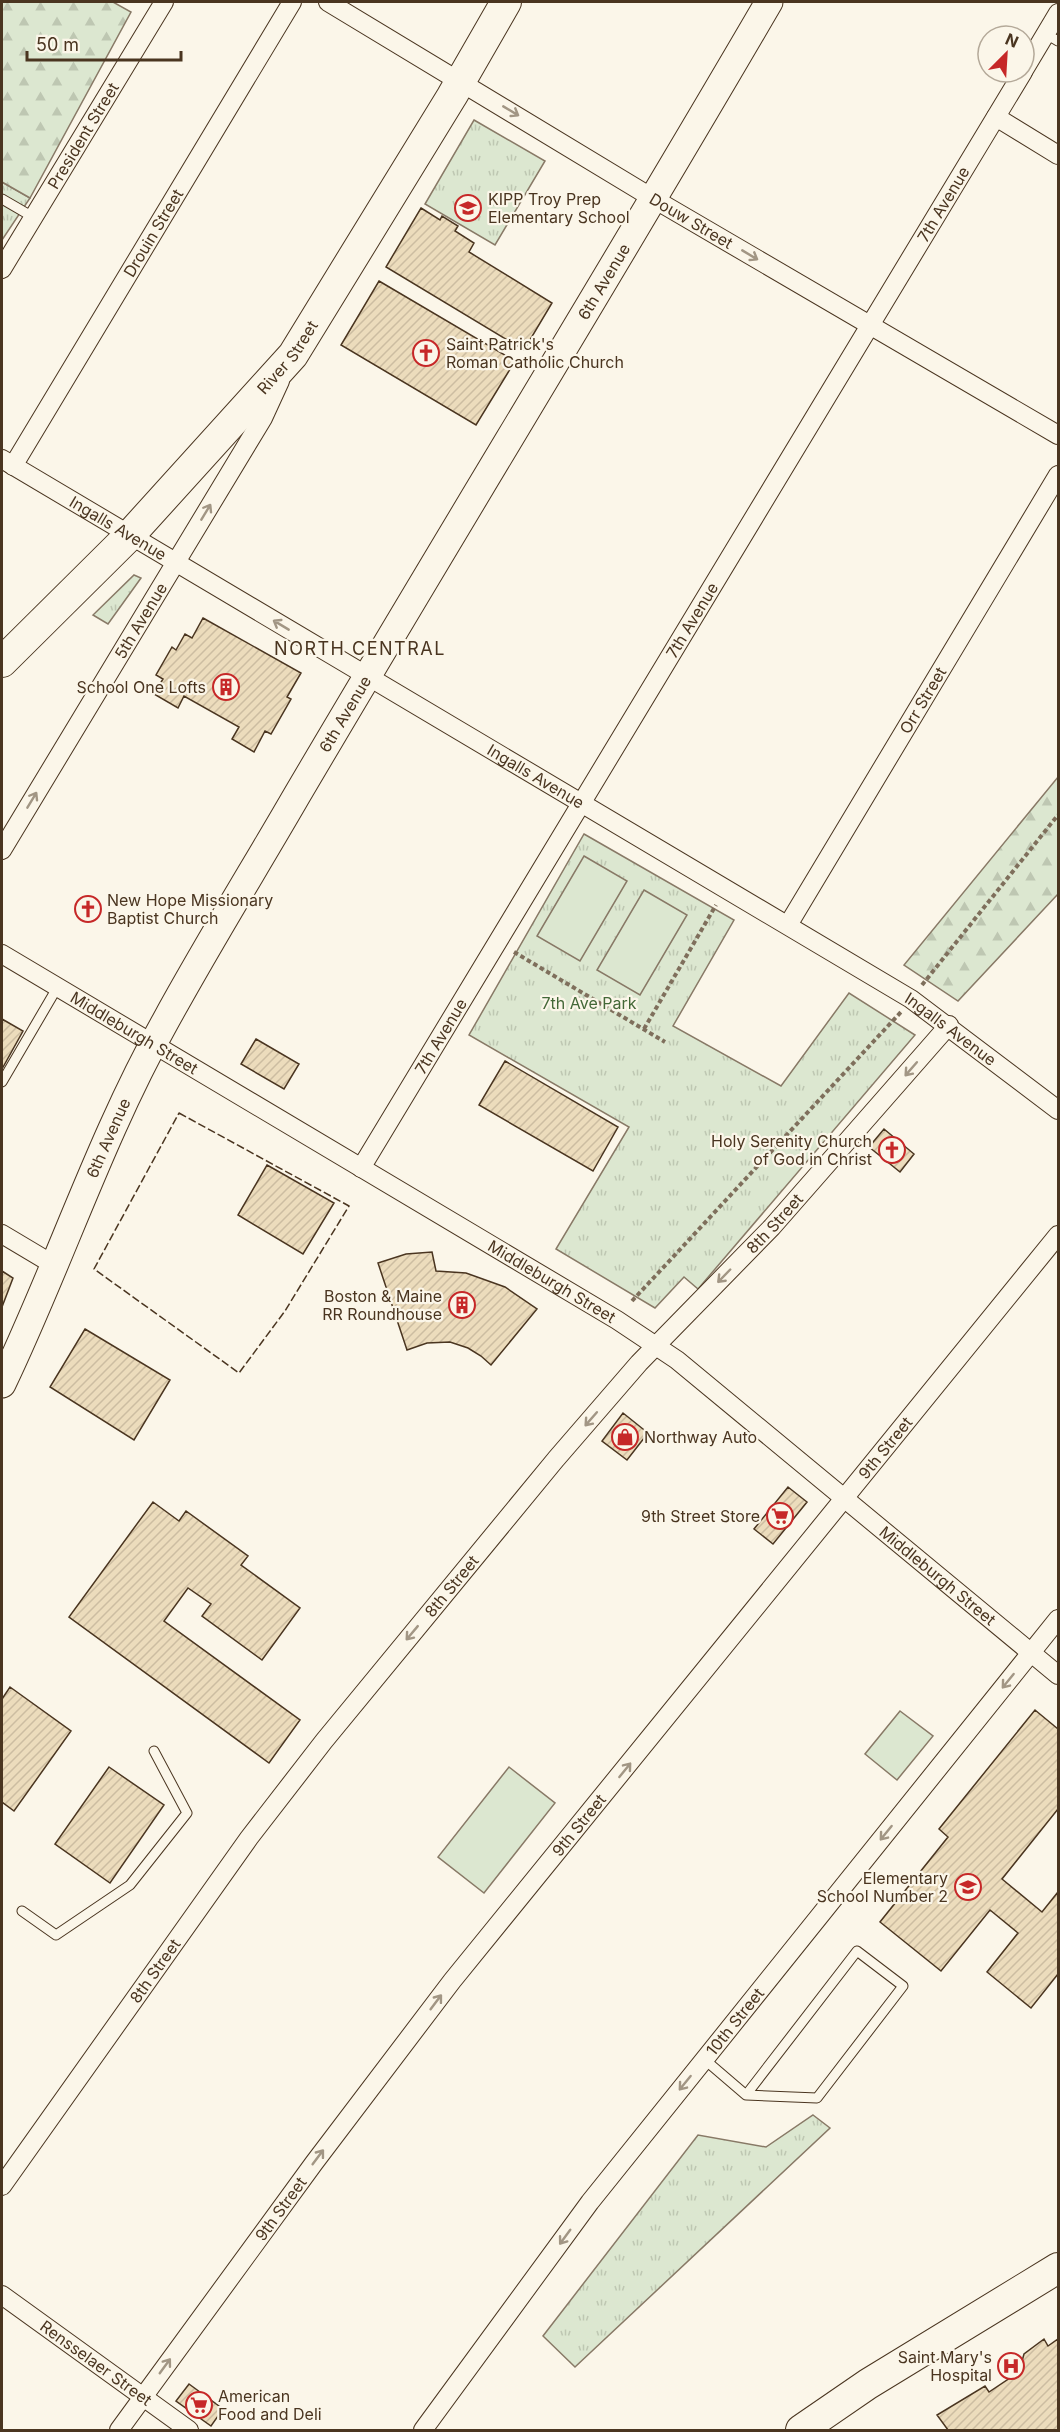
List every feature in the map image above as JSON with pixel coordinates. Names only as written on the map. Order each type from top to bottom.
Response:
[{"type":"main road","name":"River Street","points":[[2,662],[130,536],[293,355],[461,81],[506,2]]},
{"type":"main road","points":[[801,2430],[868,2384],[1059,2268]]},
{"type":"street","name":"President Street","points":[[2,269],[164,2]]},
{"type":"street","name":"Drouin Street","points":[[7,462],[292,2]]},
{"type":"street","name":"Douw Street","points":[[331,2],[654,199],[1059,435]]},
{"type":"street","name":"6th Avenue","points":[[2,1384],[32,1323],[91,1176],[153,1044],[367,676],[654,199],[769,2]]},
{"type":"street","name":"7th Avenue","points":[[1036,57],[1052,38],[1059,13]]},
{"type":"street","name":"7th Avenue","points":[[361,1168],[1016,84]]},
{"type":"street","points":[[996,117],[1059,155]]},
{"type":"street","name":"5th Avenue","points":[[2,850],[263,418],[293,355]]},
{"type":"street","name":"Ingalls Avenue","points":[[7,462],[911,999],[949,1025],[1059,1110]]},
{"type":"street","name":"Orr Street","points":[[788,925],[1059,475]]},
{"type":"street","name":"Middleburgh Street","points":[[2,954],[617,1320],[677,1360],[1059,1675]]},
{"type":"street","name":"8th Street","points":[[2,2186],[249,1838],[317,1749],[556,1459],[656,1346],[772,1227],[949,1025]]},
{"type":"street","points":[[2,1234],[54,1265]]},
{"type":"street","name":"9th Street","points":[[119,2430],[314,2163],[452,1981],[1059,1235]]},
{"type":"street","name":"10th Street","points":[[423,2430],[590,2202],[1059,1619]]},
{"type":"street","name":"Rensselaer Street","points":[[2,2295],[189,2430]]},
{"type":"lane","points":[[2,200],[33,216]]},
{"type":"lane","points":[[2,1082],[57,988]]},
{"type":"lane","points":[[22,1911],[56,1935],[130,1885],[187,1812],[154,1751]]},
{"type":"lane","points":[[704,2059],[746,2095],[817,2098],[903,1986],[857,1951],[746,2095]]},
{"type":"path","points":[[632,1301],[893,1021],[1059,815]]},
{"type":"path","points":[[644,1029],[726,888]]},
{"type":"path","points":[[498,942],[665,1042]]},
{"type":"green space","points":[[2,2],[113,2],[131,12],[30,198],[2,182]]},
{"type":"green space","points":[[474,120],[545,161],[495,245],[425,204]]},
{"type":"green space","points":[[2,182],[30,198],[2,240]]},
{"type":"green space","points":[[134,575],[141,578],[108,624],[93,615]]},
{"type":"green space","points":[[1058,777],[1058,894],[958,1001],[904,965]]},
{"type":"green space","name":"7th Ave Park","points":[[584,834],[734,920],[673,1026],[781,1086],[849,993],[915,1035],[698,1289],[684,1277],[655,1308],[556,1249],[629,1127],[469,1035]]},
{"type":"green space","points":[[584,856],[627,881],[580,961],[537,936]]},
{"type":"green space","points":[[644,890],[687,915],[640,995],[597,970]]},
{"type":"green space","points":[[900,1711],[933,1736],[897,1780],[865,1754]]},
{"type":"green space","points":[[509,1767],[555,1803],[484,1893],[438,1857]]},
{"type":"green space","points":[[813,2115],[830,2128],[575,2367],[543,2336],[698,2135],[766,2147]]},
{"type":"building","name":"KIPP Troy Prep Elementary School","points":[[421,208],[440,220],[442,216],[458,226],[455,231],[474,243],[469,252],[552,303],[524,350],[386,267]]},
{"type":"building","name":"Saint Patrick's Roman Catholic Church","points":[[379,281],[515,361],[476,425],[341,345]]},
{"type":"building","name":"School One Lofts","points":[[203,618],[301,673],[287,697],[291,699],[271,734],[265,731],[254,752],[232,739],[239,727],[184,696],[178,708],[154,694],[163,679],[156,675],[172,647],[176,650],[185,634],[192,638]]},
{"type":"building","points":[[2,1019],[23,1031],[2,1069]]},
{"type":"building","points":[[256,1039],[299,1064],[284,1089],[241,1064]]},
{"type":"building","points":[[505,1061],[618,1127],[593,1171],[479,1105]]},
{"type":"building","name":"Holy Serenity Church of God in Christ","points":[[884,1129],[914,1154],[900,1172],[869,1147]]},
{"type":"building","points":[[267,1165],[334,1203],[303,1254],[238,1215]]},
{"type":"building","name":"Boston & Maine RR Roundhouse","points":[[432,1252],[436,1271],[466,1273],[505,1287],[537,1309],[491,1365],[468,1348],[450,1342],[427,1343],[407,1350],[378,1263],[406,1254]]},
{"type":"building","points":[[2,1271],[13,1278],[2,1307]]},
{"type":"building","points":[[85,1329],[170,1380],[134,1440],[50,1387]]},
{"type":"building","name":"Northway Auto","points":[[623,1413],[648,1433],[627,1460],[602,1441]]},
{"type":"building","name":"9th Street Store","points":[[788,1487],[807,1502],[773,1544],[754,1529]]},
{"type":"building","points":[[153,1502],[179,1521],[186,1511],[248,1556],[241,1565],[300,1608],[262,1660],[202,1616],[211,1604],[188,1588],[164,1621],[300,1720],[269,1763],[69,1617]]},
{"type":"building","points":[[10,1687],[71,1731],[14,1811],[2,1802],[2,1699]]},
{"type":"building","name":"Elementary School Number 2","points":[[1035,1710],[1058,1729],[1058,1809],[1002,1879],[1042,1912],[1058,1892],[1058,1974],[1031,2008],[987,1972],[1018,1933],[990,1910],[941,1971],[880,1922],[948,1837],[939,1829]]},
{"type":"building","points":[[109,1767],[164,1805],[110,1883],[55,1844]]},
{"type":"building","points":[[1044,2339],[1048,2346],[1058,2339],[1058,2430],[948,2430],[937,2415],[985,2386],[989,2392],[1019,2372],[1024,2354]]},
{"type":"building","name":"American Food and Deli","points":[[189,2384],[223,2409],[211,2426],[176,2401]]},
{"type":"fence","points":[[179,1113],[349,1206],[285,1311],[239,1373],[94,1269],[179,1113]]},
{"type":"place","name":"KIPP Troy Prep Elementary School","points":[[468,208]]},
{"type":"place","name":"Saint Patrick's Roman Catholic Church","points":[[426,353]]},
{"type":"place","name":"School One Lofts","points":[[226,687]]},
{"type":"place","name":"New Hope Missionary Baptist Church","points":[[88,909]]},
{"type":"place","name":"Holy Serenity Church of God in Christ","points":[[892,1150]]},
{"type":"place","name":"Boston & Maine RR Roundhouse","points":[[462,1305]]},
{"type":"place","name":"Northway Auto","points":[[625,1437]]},
{"type":"place","name":"9th Street Store","points":[[780,1516]]},
{"type":"place","name":"Elementary School Number 2","points":[[968,1887]]},
{"type":"place","name":"Saint Mary's Hospital","points":[[1011,2366]]},
{"type":"place","name":"American Food and Deli","points":[[199,2405]]},
{"type":"district","name":"NORTH CENTRAL","points":[[360,648]]}]
